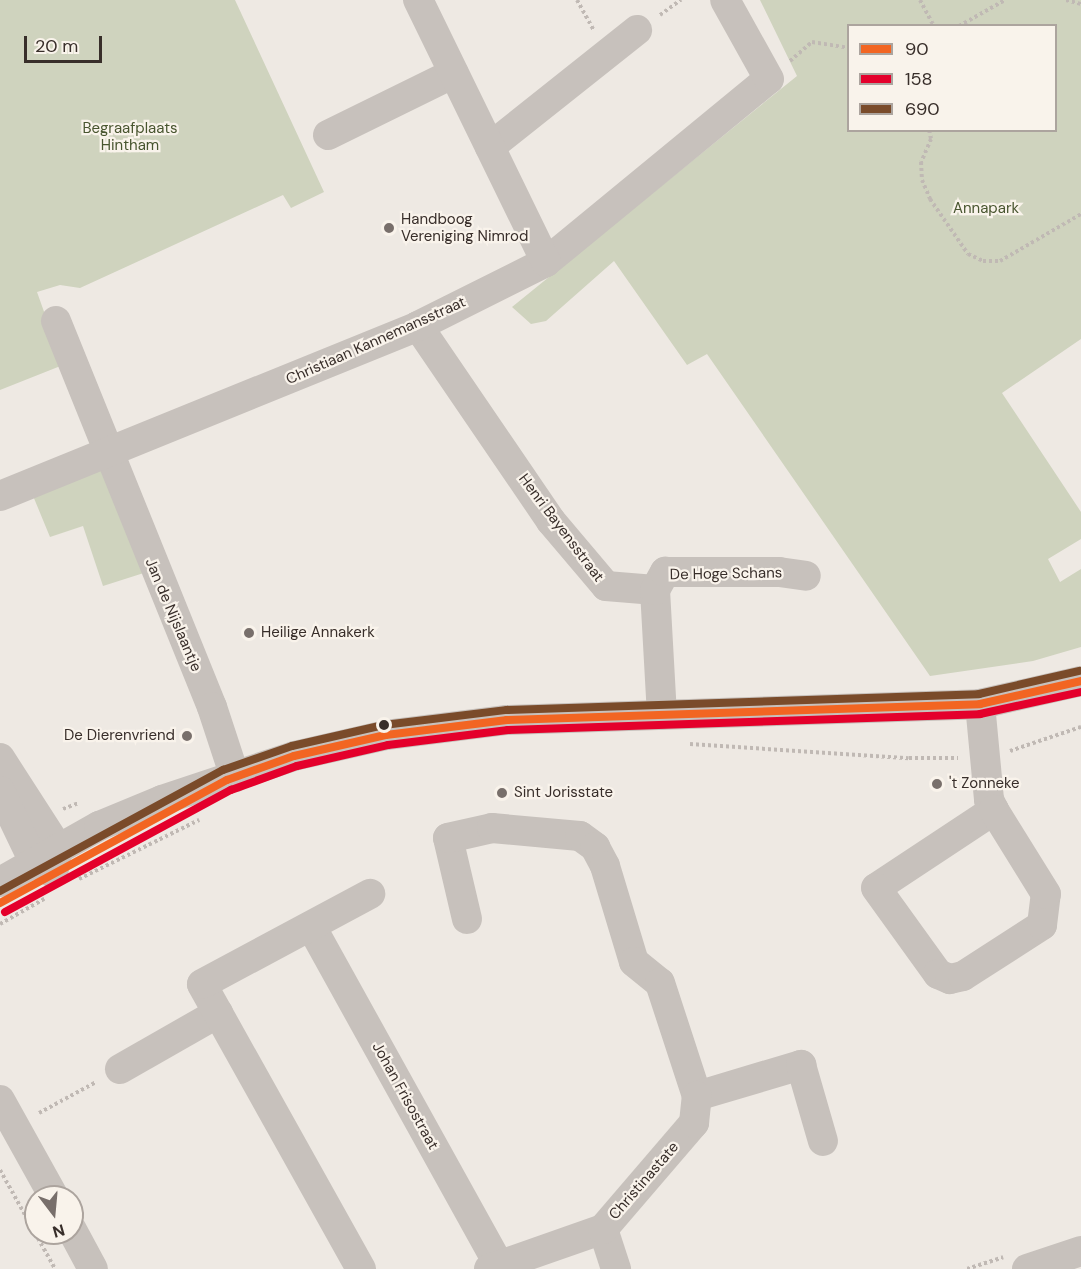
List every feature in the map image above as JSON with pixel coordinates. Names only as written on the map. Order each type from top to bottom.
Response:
[{"type":"street","points":[[418,0],[546,262],[769,79],[725,0]]},
{"type":"street","points":[[490,147],[637,30]]},
{"type":"street","points":[[328,135],[454,73]]},
{"type":"street","name":"Christiaan Kannemansstraat","points":[[0,496],[418,326],[546,262]]},
{"type":"street","name":"Jan de Nijslaantje","points":[[56,321],[165,598],[212,707],[231,778]]},
{"type":"street","name":"Henri Bayensstraat","points":[[418,326],[551,521],[606,586],[655,590]]},
{"type":"street","name":"De Hoge Schans","points":[[655,590],[665,572],[779,572],[806,576]]},
{"type":"street","points":[[655,590],[662,716]]},
{"type":"street","points":[[0,903],[231,778],[294,756],[432,727],[507,720],[980,704],[1081,681]]},
{"type":"street","points":[[980,704],[989,800],[1046,894],[1042,925],[963,976],[950,979],[938,974],[876,888],[994,810]]},
{"type":"street","points":[[0,758],[54,872]]},
{"type":"street","points":[[0,791],[54,872]]},
{"type":"street","points":[[467,920],[448,838],[492,828],[580,837],[595,847],[634,962],[660,983],[697,1096],[801,1065],[823,1141]]},
{"type":"street","points":[[0,882],[54,872]]},
{"type":"street","points":[[361,1269],[202,984],[370,894]]},
{"type":"street","name":"Johan Frisostraat","points":[[311,926],[494,1267],[603,1229]]},
{"type":"street","points":[[120,1069],[218,1013]]},
{"type":"street","name":"Christinastate","points":[[616,1269],[603,1229],[694,1123],[697,1096]]},
{"type":"street","points":[[0,1101],[47,1185]]},
{"type":"street","points":[[80,1245],[93,1269]]},
{"type":"street","points":[[1027,1269],[1081,1251]]},
{"type":"path","points":[[920,0],[933,24]]},
{"type":"path","points":[[963,24],[1005,0]]},
{"type":"path","points":[[1066,0],[1081,4]]},
{"type":"path","points":[[769,79],[813,42],[847,48]]},
{"type":"path","points":[[929,132],[931,139],[921,162],[922,180],[930,199],[968,254],[983,261],[1000,261],[1081,214]]},
{"type":"path","points":[[684,744],[909,758],[984,756],[1021,749],[1081,727]]},
{"type":"path","points":[[0,924],[54,872],[208,815]]},
{"type":"path","points":[[15,1126],[120,1069]]},
{"type":"path","points":[[0,1170],[55,1269]]},
{"type":"green space","name":"Begraafplaats Hintham","points":[[0,0],[235,0],[324,192],[291,208],[283,195],[80,288],[60,285],[37,292],[63,365],[0,390]]},
{"type":"green space","name":"Annapark","points":[[760,0],[1081,0],[1081,339],[1002,393],[1081,512],[1081,539],[1048,559],[1060,582],[1081,569],[1081,647],[1033,661],[930,676],[707,354],[687,365],[614,261],[546,321],[531,324],[512,307],[797,76]]},
{"type":"green space","points":[[106,460],[150,571],[103,586],[83,526],[50,537],[31,491]]},
{"type":"transit line","name":"690","points":[[0,891],[223,770],[292,746],[384,725],[507,710],[979,694],[1079,671]]},
{"type":"transit line","name":"90","points":[[0,903],[227,780],[294,756],[386,735],[507,720],[980,704],[1081,681]]},
{"type":"transit line","name":"158","points":[[5,912],[231,790],[297,766],[388,745],[508,730],[980,714],[1081,692]]},
{"type":"place","name":"Handboog Vereniging Nimrod","points":[[389,228]]},
{"type":"place","name":"Heilige Annakerk","points":[[249,633]]},
{"type":"place","name":"De Dierenvriend","points":[[187,736]]},
{"type":"place","name":"'t Zonneke","points":[[937,784]]},
{"type":"place","name":"Sint Jorisstate","points":[[502,793]]}]
